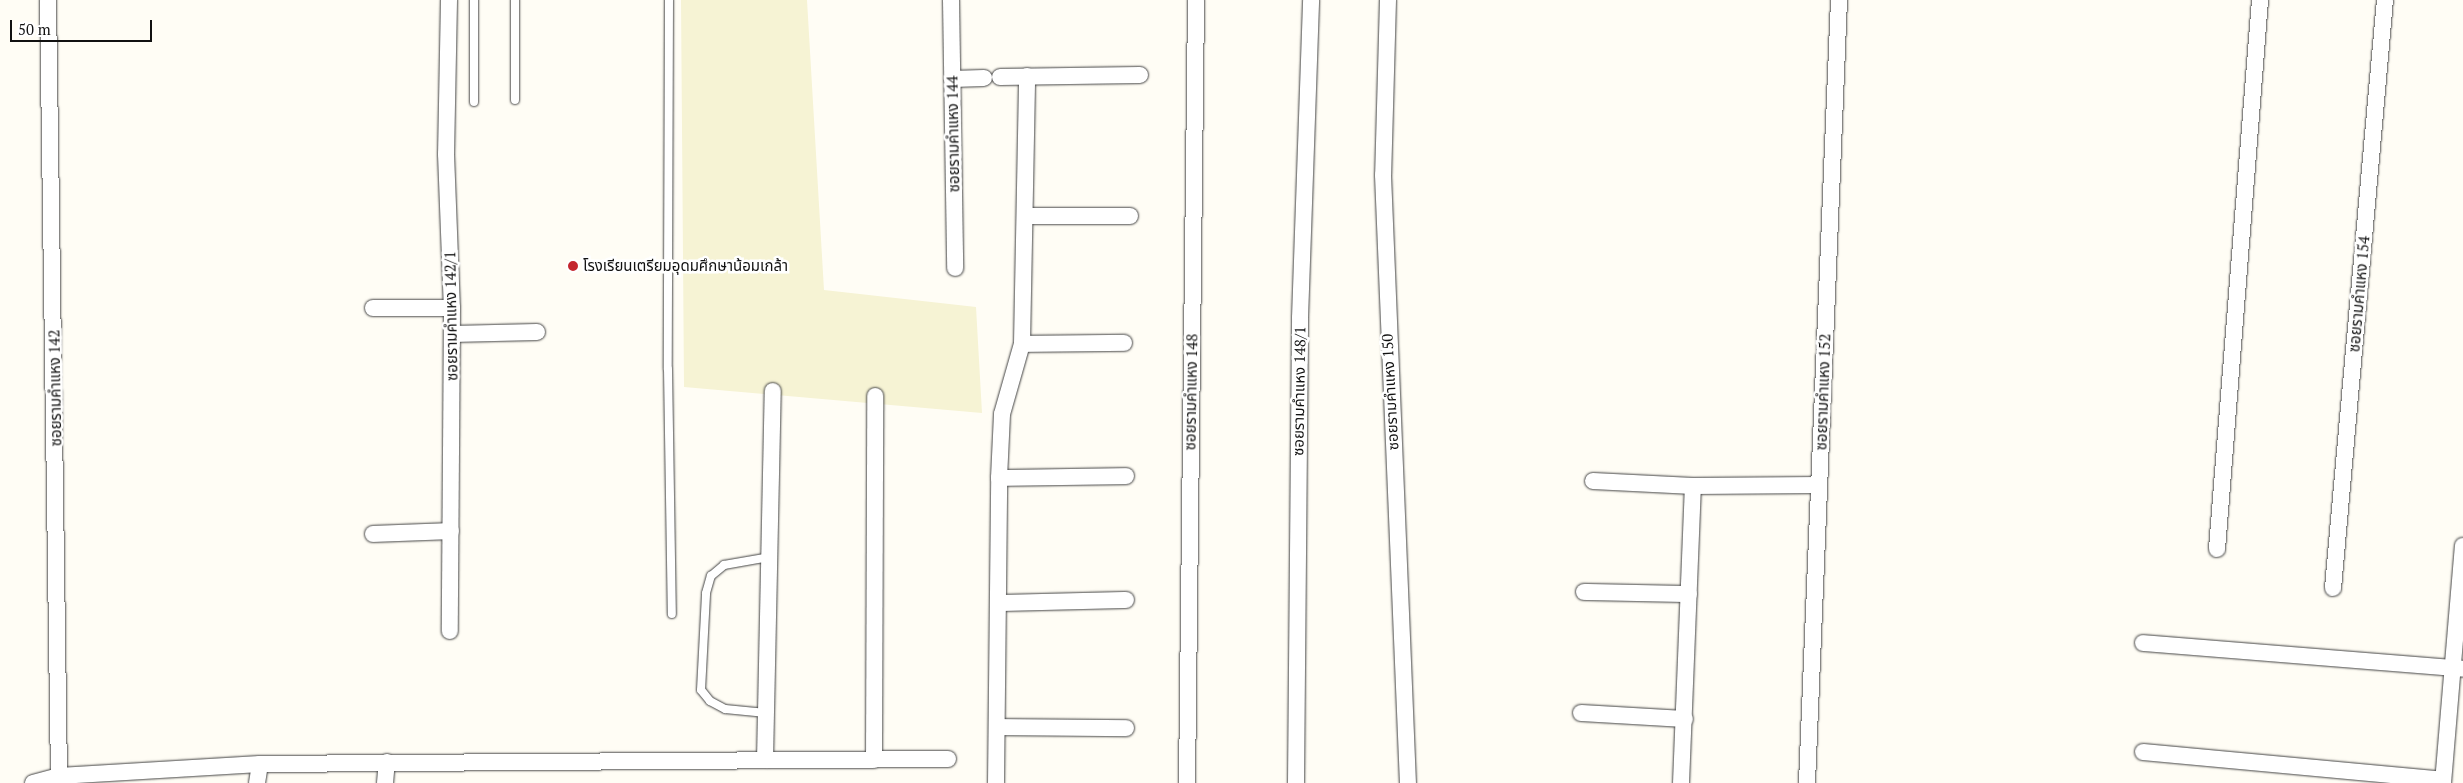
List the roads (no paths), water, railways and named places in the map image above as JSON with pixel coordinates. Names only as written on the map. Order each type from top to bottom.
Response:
[{"type":"street","name":"ซอยรามคำแหง 142","points":[[48,0],[59,776]]},
{"type":"street","name":"ซอยรามคำแหง 142/1","points":[[449,0],[446,154],[452,308],[450,631]]},
{"type":"street","name":"ซอยรามคำแหง 144","points":[[951,0],[955,268]]},
{"type":"street","name":"ซอยรามคำแหง 148","points":[[1187,783],[1196,0]]},
{"type":"street","name":"ซอยรามคำแหง 148/1","points":[[1296,783],[1300,318],[1311,0]]},
{"type":"street","name":"ซอยรามคำแหง 150","points":[[1388,0],[1382,176],[1408,783]]},
{"type":"street","name":"ซอยรามคำแหง 152","points":[[1807,783],[1839,0]]},
{"type":"street","points":[[2217,549],[2260,0]]},
{"type":"street","name":"ซอยรามคำแหง 154","points":[[2333,588],[2385,0]]},
{"type":"street","points":[[952,78],[1140,75]]},
{"type":"street","points":[[996,783],[999,727],[999,478],[1002,414],[1022,344],[1026,216],[1027,76]]},
{"type":"street","points":[[1026,216],[1130,216]]},
{"type":"street","points":[[373,308],[452,308]]},
{"type":"street","points":[[452,334],[537,332]]},
{"type":"street","points":[[1022,344],[1124,343]]},
{"type":"street","points":[[765,760],[773,390]]},
{"type":"street","points":[[874,760],[875,396]]},
{"type":"street","points":[[999,478],[1126,476]]},
{"type":"street","points":[[1593,480],[1693,486],[1819,485]]},
{"type":"street","points":[[1681,783],[1693,486]]},
{"type":"street","points":[[373,534],[451,531]]},
{"type":"street","points":[[2143,752],[2443,781],[2458,668],[2463,546]]},
{"type":"street","points":[[1584,592],[1689,594]]},
{"type":"street","points":[[999,602],[1126,600]]},
{"type":"street","points":[[2143,643],[2458,668]]},
{"type":"street","points":[[1581,713],[1685,719]]},
{"type":"street","points":[[999,727],[1126,728]]},
{"type":"street","points":[[33,783],[59,776],[146,777],[260,764],[948,759]]},
{"type":"street","points":[[384,783],[387,762]]},
{"type":"street","points":[[257,783],[260,764]]},
{"type":"lane","points":[[474,0],[474,102]]},
{"type":"lane","points":[[515,0],[515,100]]},
{"type":"lane","points":[[669,0],[668,369],[672,614]]},
{"type":"lane","points":[[766,714],[725,709],[710,702],[701,690],[706,593],[711,576],[724,565],[770,557]]},
{"type":"place","name":"โรงเรียนเตรียมอุดมศึกษาน้อมเกล้า","points":[[573,266]]}]
